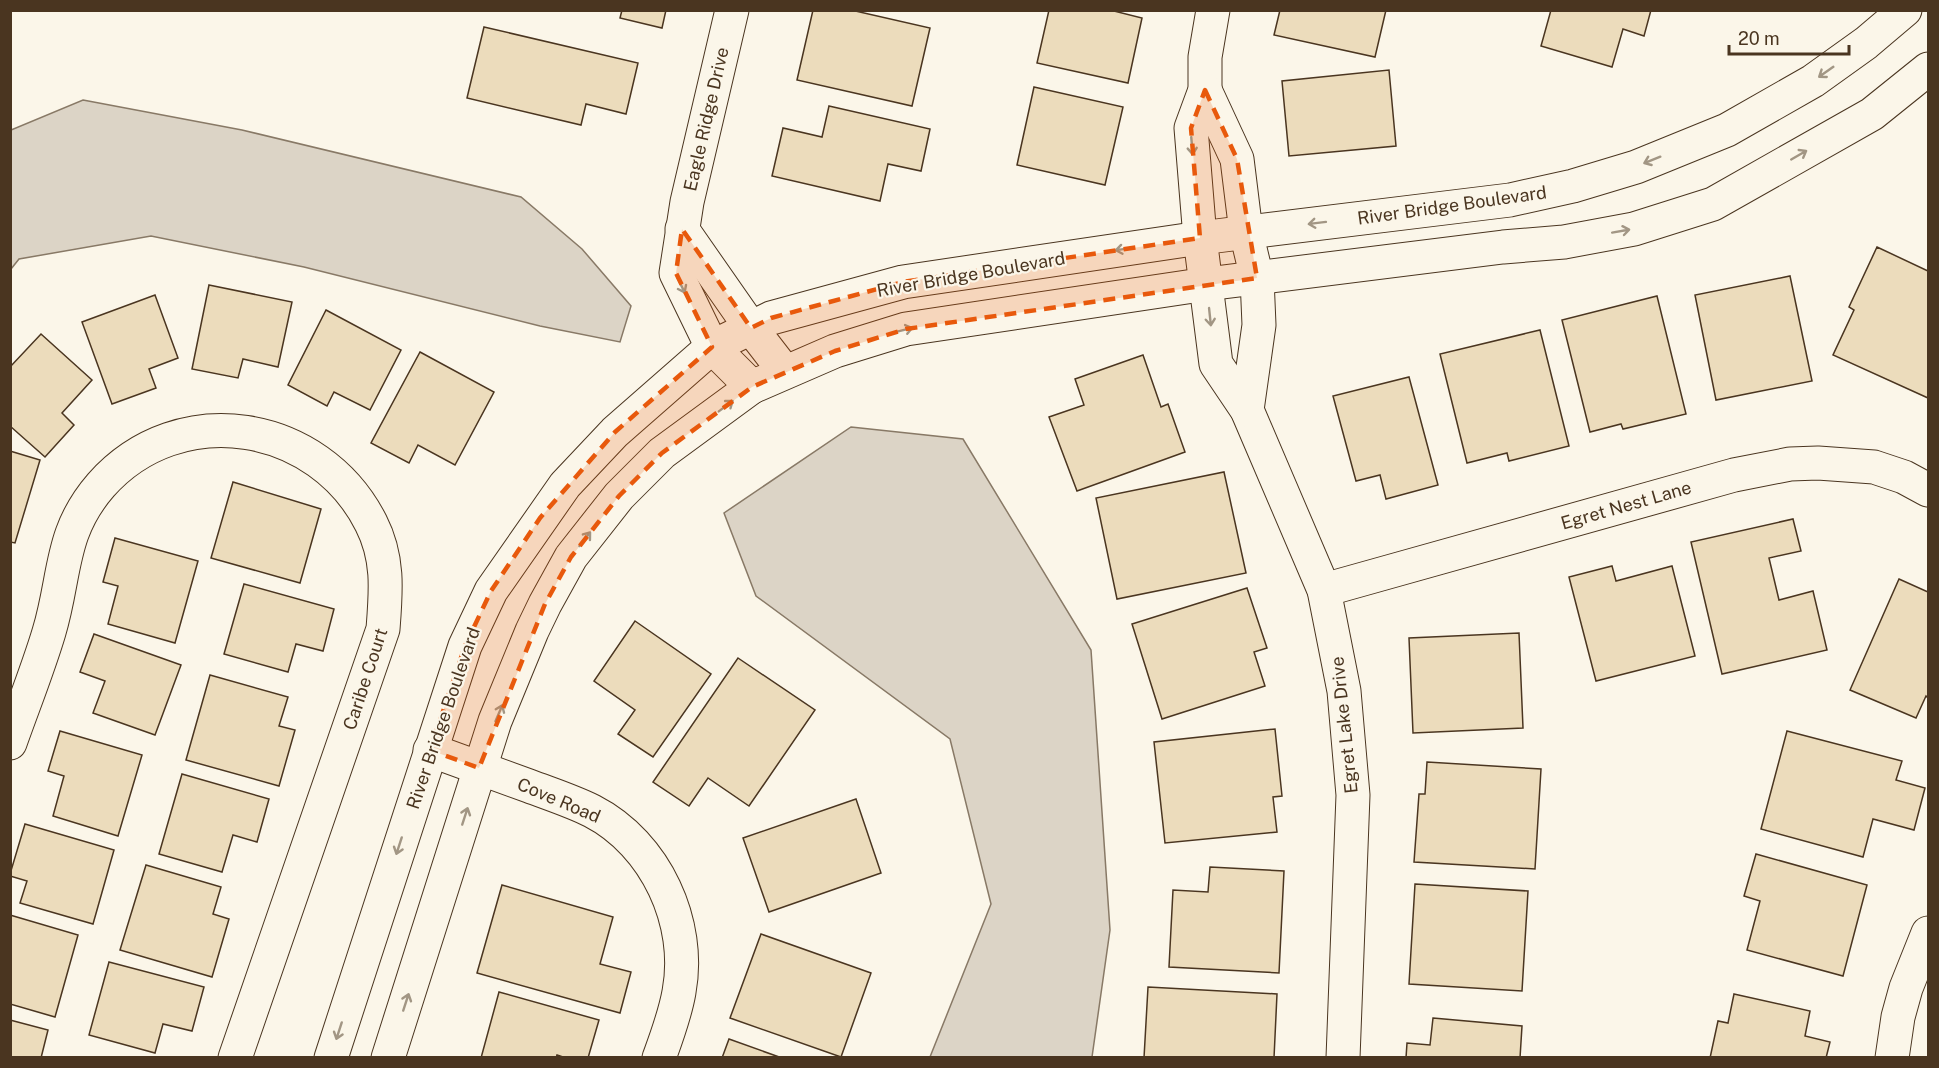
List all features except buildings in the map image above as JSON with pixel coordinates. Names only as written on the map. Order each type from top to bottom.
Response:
[{"type":"street","name":"Eagle Ridge Drive","points":[[732,10],[689,191],[676,273],[712,347],[752,387]]},
{"type":"street","points":[[1213,10],[1205,57],[1205,90],[1237,159],[1246,232],[1257,278],[1259,326],[1247,410]]},
{"type":"street","name":"River Bridge Boulevard","points":[[331,1058],[465,646],[491,591],[565,485],[615,432],[712,347],[771,318],[903,282],[1200,238],[1510,200],[1573,186],[1636,167],[1727,129],[1813,81],[1866,43],[1905,10]]},
{"type":"street","points":[[388,1058],[495,721],[532,632],[571,557],[619,495],[662,453],[752,387],[835,351],[906,329],[1207,284],[1503,247],[1564,242],[1634,229],[1713,204],[1872,114],[1929,69]]},
{"type":"street","name":"Egret Lake Drive","points":[[1205,90],[1191,128],[1200,238],[1216,364],[1247,410],[1324,590],[1344,691],[1353,795],[1343,1058]]},
{"type":"street","points":[[682,229],[751,328],[785,372]]},
{"type":"street","name":"Caribe Court","points":[[10,743],[50,630],[61,571],[71,534],[84,507],[102,484],[123,464],[148,448],[175,437],[204,431],[233,430],[262,434],[290,444],[315,458],[338,477],[357,499],[371,524],[382,552],[387,581],[383,629],[235,1058]]},
{"type":"street","name":"Egret Nest Lane","points":[[1324,590],[1734,474],[1790,464],[1874,466],[1929,489]]},
{"type":"street","name":"Cove Road","points":[[430,750],[594,812],[619,829],[640,850],[658,874],[671,902],[679,931],[682,961],[679,991],[659,1058]]},
{"type":"street","points":[[1892,1058],[1898,1017],[1906,988],[1929,933]]},
{"type":"highlighted area","points":[[1205,90],[1237,159],[1257,278],[906,329],[835,351],[752,387],[662,453],[619,496],[571,557],[545,604],[479,768],[430,750],[465,646],[491,591],[540,518],[615,432],[712,347],[676,273],[682,229],[751,328],[771,318],[903,282],[1200,238],[1191,128]]},
{"type":"shaded area","points":[[83,100],[242,130],[521,197],[582,249],[631,306],[620,342],[540,326],[304,267],[151,236],[19,259],[11,269],[11,130]]},
{"type":"shaded area","points":[[851,427],[963,439],[1091,650],[1110,930],[1092,1057],[930,1057],[991,904],[950,739],[756,596],[724,513]]}]
